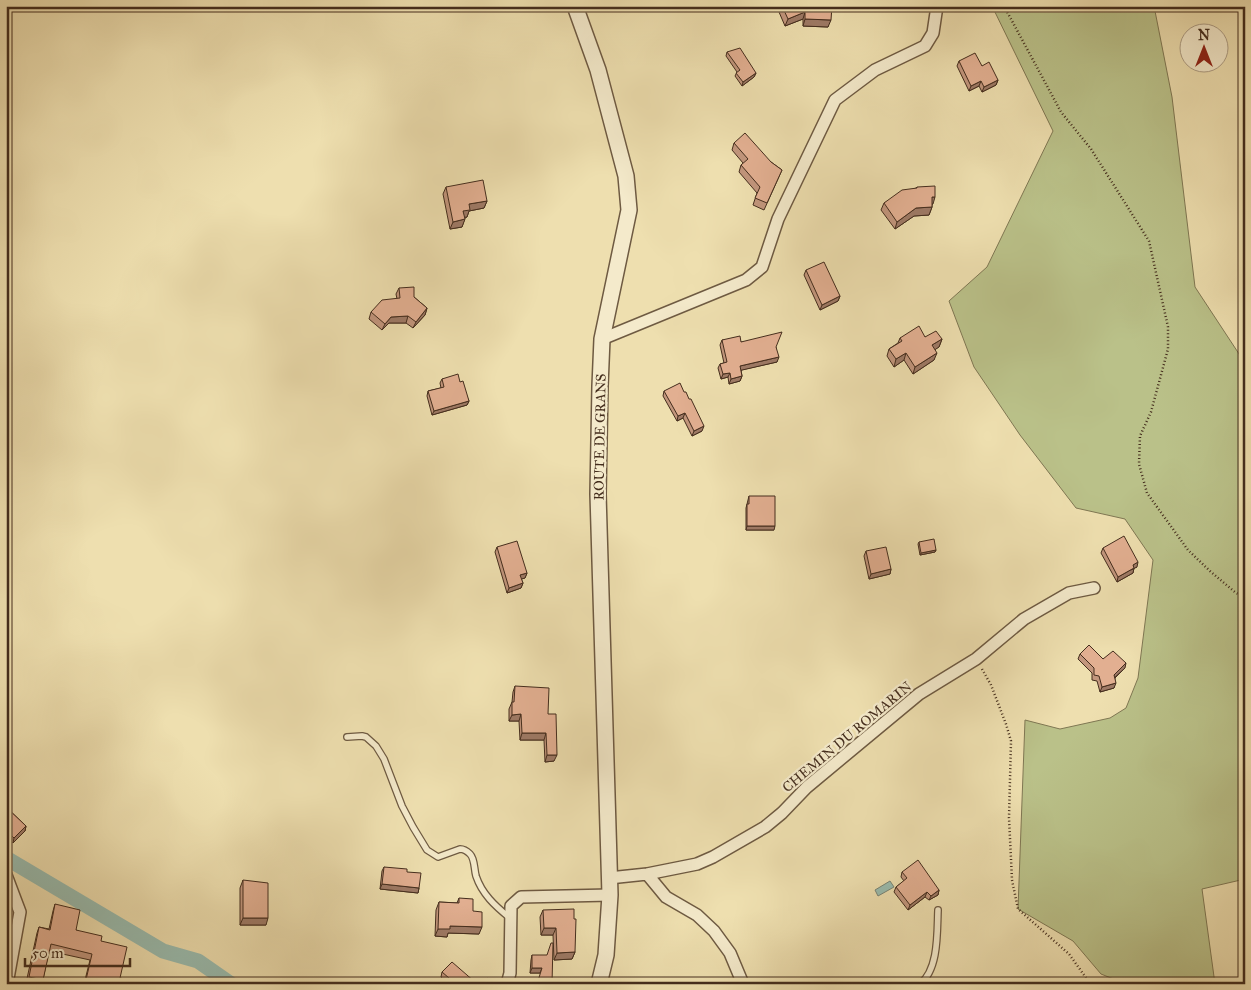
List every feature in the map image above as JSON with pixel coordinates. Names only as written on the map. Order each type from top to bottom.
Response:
[{"type":"street","name":"ROUTE DE GRANS","points":[[574,6],[598,70],[626,176],[630,210],[602,339],[600,386],[598,494],[610,895]]},
{"type":"street","points":[[602,339],[746,280],[762,267],[778,219],[835,100],[875,70],[925,46],[933,33],[938,6]]},
{"type":"street","name":"CHEMIN DU ROMARIN","points":[[608,878],[647,874],[697,864],[765,827],[782,813],[807,787],[919,694],[976,659],[1024,619],[1069,593],[1094,588]]},
{"type":"street","points":[[647,874],[666,897],[697,916],[714,931],[730,953],[743,984]]},
{"type":"street","points":[[6,875],[20,912],[11,934],[7,984]]},
{"type":"street","points":[[507,984],[510,974],[511,906],[521,897],[610,895],[606,956],[599,984]]},
{"type":"lane","points":[[348,736],[366,737],[376,746],[384,759],[402,806],[427,850],[438,857],[460,849],[469,852],[476,876],[485,894],[494,905],[511,919]]},
{"type":"lane","points":[[920,984],[926,979],[937,949],[938,910]]},
{"type":"path","points":[[1004,6],[1061,112],[1090,149],[1149,241],[1168,327],[1168,349],[1151,412],[1140,436],[1139,464],[1147,493],[1188,550],[1236,593],[1245,597]]},
{"type":"path","points":[[976,659],[990,685],[1011,741],[1010,828],[1012,880],[1018,909],[1070,954],[1088,982],[1092,984]]},
{"type":"green space","points":[[992,6],[1154,6],[1172,97],[1195,287],[1245,363],[1245,879],[1202,889],[1215,984],[1126,984],[1101,974],[1073,941],[1018,909],[1025,720],[1060,729],[1110,718],[1126,708],[1138,678],[1153,560],[1125,519],[1076,508],[1020,435],[974,367],[949,301],[987,267],[1053,131]]},
{"type":"shaded area","points":[[890,881],[894,887],[878,896],[875,890]]},
{"type":"building","points":[[782,6],[832,6],[831,20],[805,19],[805,12],[788,19]]},
{"type":"building","points":[[740,48],[756,73],[743,82],[736,73],[740,70],[727,52]]},
{"type":"building","points":[[975,53],[982,66],[989,62],[998,80],[984,87],[981,81],[971,86],[959,61]]},
{"type":"building","points":[[745,133],[771,162],[782,170],[767,203],[755,198],[760,187],[741,165],[748,159],[734,143]]},
{"type":"building","points":[[483,180],[487,201],[469,204],[470,210],[463,211],[465,219],[453,222],[446,187]]},
{"type":"building","points":[[935,186],[935,197],[932,197],[932,207],[916,208],[897,222],[884,203],[902,190]]},
{"type":"building","points":[[824,262],[840,296],[822,305],[806,270]]},
{"type":"building","points":[[414,287],[414,297],[427,308],[416,322],[408,316],[391,317],[385,324],[371,312],[382,300],[400,298],[399,288]]},
{"type":"building","points":[[919,326],[925,337],[936,331],[942,339],[932,345],[937,353],[915,367],[906,353],[896,359],[889,349],[902,341],[900,338]]},
{"type":"building","points":[[782,332],[776,347],[779,357],[740,366],[742,376],[731,379],[730,373],[723,374],[720,364],[727,362],[722,340],[740,336],[741,342]]},
{"type":"building","points":[[458,374],[460,382],[463,381],[469,401],[434,411],[428,391],[444,387],[442,379]]},
{"type":"building","points":[[680,383],[684,392],[691,399],[704,426],[694,431],[685,413],[678,416],[664,391]]},
{"type":"building","points":[[749,496],[775,496],[775,526],[747,526]]},
{"type":"building","points":[[1124,536],[1138,562],[1133,565],[1134,568],[1118,577],[1103,548]]},
{"type":"building","points":[[934,539],[936,550],[921,553],[919,542]]},
{"type":"building","points":[[517,541],[527,573],[520,575],[523,583],[509,588],[497,547]]},
{"type":"building","points":[[886,547],[891,569],[871,574],[866,551]]},
{"type":"building","points":[[1089,645],[1103,659],[1113,651],[1126,663],[1114,675],[1116,683],[1102,687],[1099,676],[1094,675],[1094,668],[1080,654]]},
{"type":"building","points":[[515,686],[549,688],[548,714],[556,714],[557,755],[547,755],[546,733],[522,733],[521,714],[512,715]]},
{"type":"building","points":[[6,807],[26,826],[14,838],[8,832],[6,834]]},
{"type":"building","points":[[918,860],[939,890],[931,896],[927,892],[910,905],[896,887],[907,878],[902,872]]},
{"type":"building","points":[[384,867],[407,869],[407,872],[421,873],[419,888],[382,884]]},
{"type":"building","points":[[243,880],[268,883],[268,918],[243,918]]},
{"type":"building","points":[[459,898],[473,899],[473,911],[482,912],[482,927],[450,926],[450,929],[438,929],[439,902],[459,903]]},
{"type":"building","points":[[55,904],[80,910],[76,930],[102,936],[101,941],[127,947],[120,978],[145,984],[85,984],[92,954],[51,944],[43,980],[29,977],[39,927],[50,930]]},
{"type":"building","points":[[574,909],[574,919],[576,919],[575,952],[557,953],[556,928],[544,928],[543,910]]},
{"type":"building","points":[[551,943],[553,943],[552,984],[537,984],[542,968],[532,968],[532,955],[547,955]]},
{"type":"building","points":[[452,962],[475,982],[473,984],[456,984],[442,972]]},
{"type":"building","points":[[488,978],[491,981],[488,984],[480,984]]},
{"type":"waterway","points":[[6,858],[163,951],[198,961],[231,984]]}]
